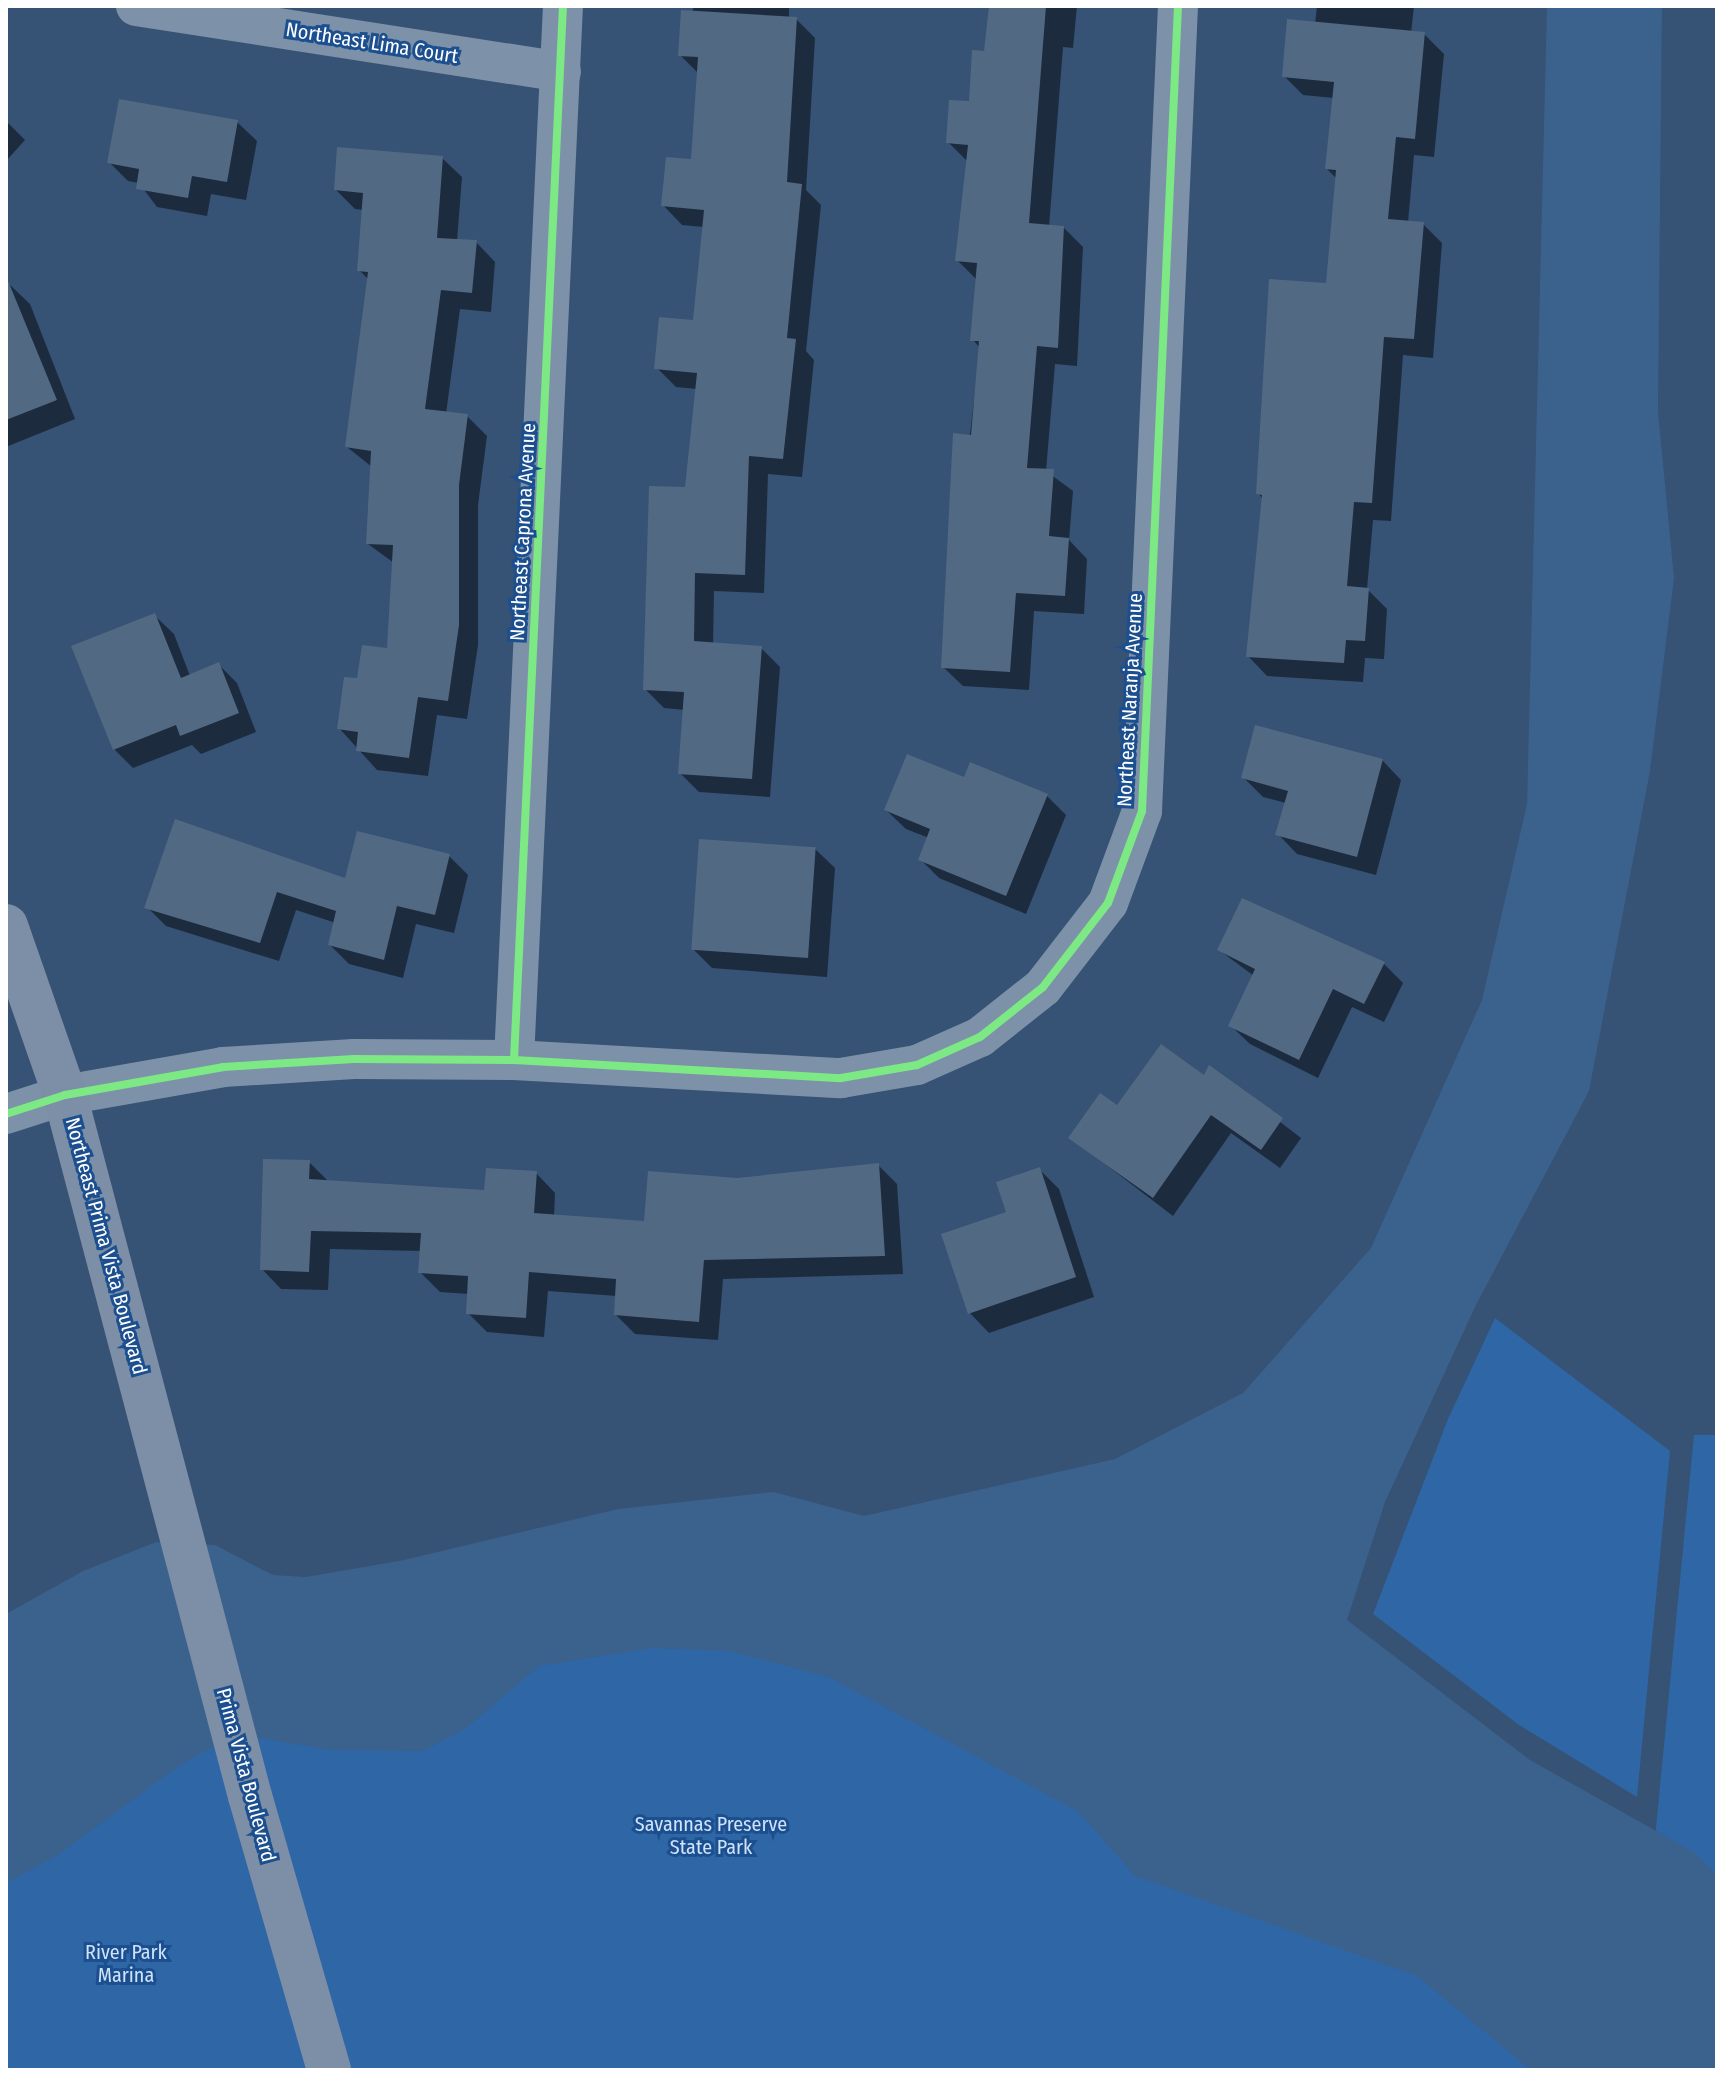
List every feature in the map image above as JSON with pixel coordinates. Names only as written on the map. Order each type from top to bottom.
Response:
[{"type":"main road","name":"Northeast Prima Vista Boulevard","points":[[6,926],[65,1095],[168,1478]]},
{"type":"main road","name":"Prima Vista Boulevard","points":[[168,1478],[250,1796],[329,2070]]},
{"type":"street","name":"Northeast Lima Court","points":[[136,6],[561,72]]},
{"type":"street","name":"Northeast Caprona Avenue","points":[[514,1060],[563,6]]},
{"type":"street","name":"Northeast Naranja Avenue","points":[[6,1114],[65,1095],[223,1067],[354,1059],[514,1060],[841,1078],[917,1065],[980,1037],[1043,987],[1108,903],[1142,811],[1178,6]]},
{"type":"green space","points":[[1495,1318],[1670,1451],[1637,1797],[1519,1725],[1373,1614],[1448,1419]]},
{"type":"green space","name":"Savannas Preserve State Park","points":[[1694,1435],[1717,1435],[1717,2070],[6,2070],[6,1732],[724,1598],[1646,1931]]},
{"type":"shaded area","points":[[1547,6],[1662,6],[1658,411],[1674,578],[1650,771],[1589,1091],[1475,1307],[1385,1502],[1347,1620],[1530,1760],[1697,1854],[1717,1876],[1717,2070],[1531,2070],[1417,1976],[1135,1876],[1079,1812],[829,1677],[728,1651],[653,1648],[539,1666],[465,1729],[423,1751],[331,1750],[259,1738],[225,1740],[180,1765],[58,1855],[6,1883],[6,1614],[83,1571],[156,1542],[215,1545],[273,1575],[306,1577],[404,1560],[618,1509],[774,1492],[864,1516],[1115,1459],[1243,1393],[1371,1248],[1482,1000],[1527,804]]},
{"type":"building","points":[[989,6],[1046,6],[1029,223],[1064,226],[1058,348],[1037,346],[1027,468],[1054,469],[1049,536],[1069,538],[1065,596],[1016,593],[1010,672],[941,668],[953,433],[971,435],[979,341],[970,341],[977,263],[955,261],[968,145],[946,143],[949,100],[969,101],[972,50],[984,51]]},
{"type":"building","points":[[681,10],[797,17],[787,182],[802,184],[787,338],[796,339],[783,459],[749,456],[745,575],[695,573],[694,641],[762,646],[752,779],[678,774],[684,692],[643,690],[649,486],[685,487],[697,373],[654,369],[659,317],[693,320],[704,210],[661,206],[666,157],[691,159],[698,57],[678,56]]},
{"type":"building","points":[[1287,19],[1425,32],[1415,139],[1396,137],[1388,219],[1424,222],[1414,339],[1384,337],[1372,503],[1354,502],[1347,586],[1369,588],[1365,641],[1346,640],[1344,663],[1246,657],[1262,495],[1256,494],[1269,279],[1326,283],[1336,170],[1325,169],[1334,82],[1282,77]]},
{"type":"building","points":[[119,99],[238,120],[227,182],[192,176],[188,198],[136,189],[139,169],[107,163]]},
{"type":"building","points":[[337,147],[443,156],[437,238],[477,240],[472,293],[441,290],[425,409],[468,414],[459,485],[459,625],[448,701],[418,697],[409,758],[356,751],[358,732],[337,729],[344,677],[357,678],[362,645],[387,648],[393,545],[366,544],[371,451],[345,447],[368,272],[357,271],[363,193],[334,190]]},
{"type":"building","points":[[6,276],[57,400],[6,420]]},
{"type":"building","points":[[155,613],[181,678],[219,662],[239,713],[180,736],[176,725],[113,750],[71,646]]},
{"type":"building","points":[[1255,725],[1383,759],[1357,857],[1275,835],[1288,791],[1241,778]]},
{"type":"building","points":[[907,754],[964,777],[970,762],[1048,794],[1006,896],[918,860],[930,829],[884,810]]},
{"type":"building","points":[[175,819],[345,878],[357,831],[450,854],[435,915],[397,906],[384,960],[328,945],[336,911],[277,892],[260,943],[144,908]]},
{"type":"building","points":[[699,839],[816,847],[808,958],[691,950]]},
{"type":"building","points":[[1242,898],[1385,962],[1364,1004],[1333,989],[1299,1060],[1228,1026],[1255,969],[1217,950]]},
{"type":"building","points":[[1161,1044],[1204,1075],[1209,1065],[1283,1118],[1261,1150],[1211,1115],[1153,1198],[1068,1138],[1100,1093],[1117,1105]]},
{"type":"building","points":[[263,1159],[310,1160],[309,1179],[484,1190],[486,1168],[537,1171],[534,1213],[644,1221],[648,1171],[737,1178],[879,1163],[885,1256],[704,1260],[699,1322],[614,1315],[616,1279],[529,1272],[526,1318],[466,1314],[468,1276],[418,1273],[421,1233],[311,1231],[309,1272],[260,1270]]},
{"type":"building","points":[[1040,1167],[1076,1277],[968,1314],[941,1234],[1006,1212],[996,1182]]},
{"type":"cycle path","points":[[514,1060],[563,6]]},
{"type":"cycle path","points":[[6,1114],[65,1095],[223,1067],[354,1059],[514,1060],[841,1078],[917,1065],[980,1037],[1043,987],[1108,903],[1142,811],[1178,6]]},
{"type":"park label","name":"River Park Marina","points":[[126,1964]]}]
